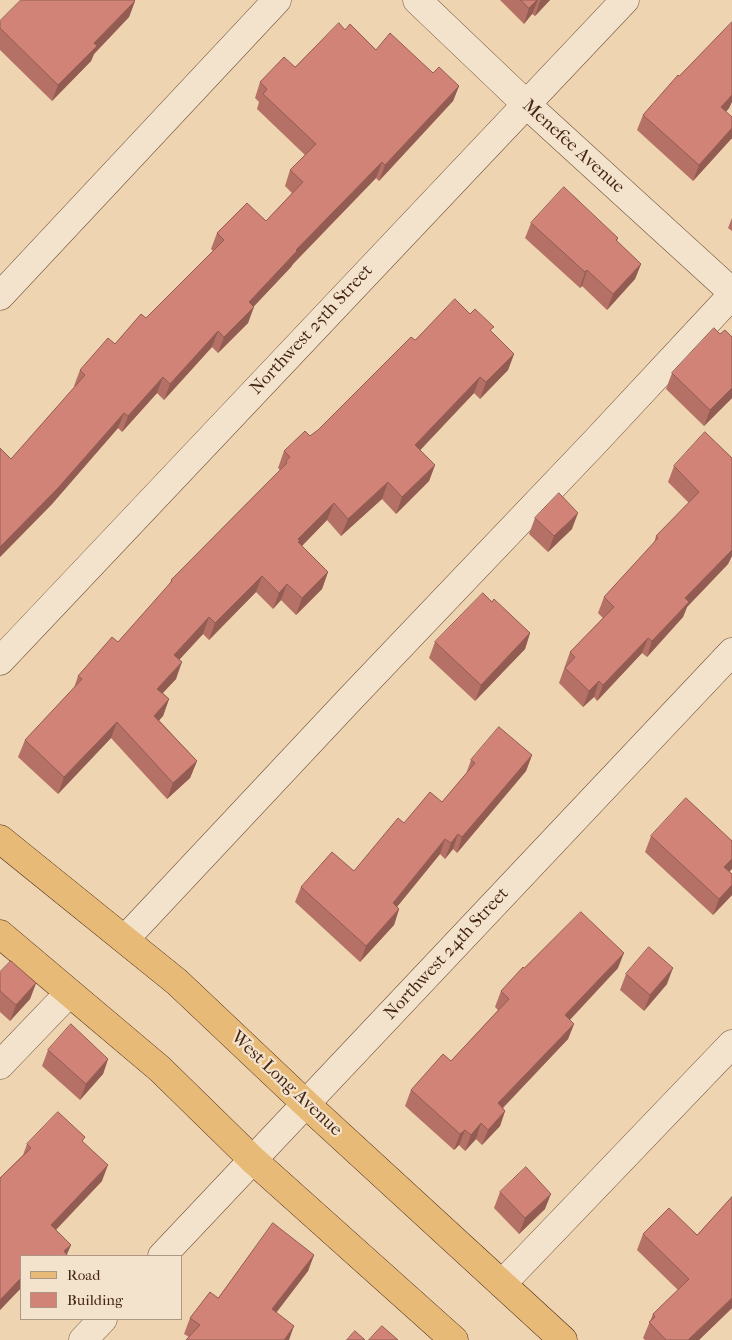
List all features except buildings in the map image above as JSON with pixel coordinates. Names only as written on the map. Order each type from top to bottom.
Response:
[{"type":"main road","name":"West Long Avenue","points":[[0,839],[177,982],[306,1104],[563,1340]]},
{"type":"main road","points":[[0,934],[160,1069],[253,1160],[454,1340]]},
{"type":"street","points":[[0,296],[277,0]]},
{"type":"street","name":"Menefee Avenue","points":[[417,0],[526,104],[732,293]]},
{"type":"street","name":"Northwest 25th Street","points":[[0,661],[625,0]]},
{"type":"street","points":[[125,939],[344,705],[595,442],[732,293]]},
{"type":"street","name":"Northwest 24th Street","points":[[163,1255],[732,652]]},
{"type":"street","points":[[0,1065],[69,993]]},
{"type":"street","points":[[502,1284],[732,1044]]},
{"type":"street","points":[[84,1340],[103,1320]]}]
